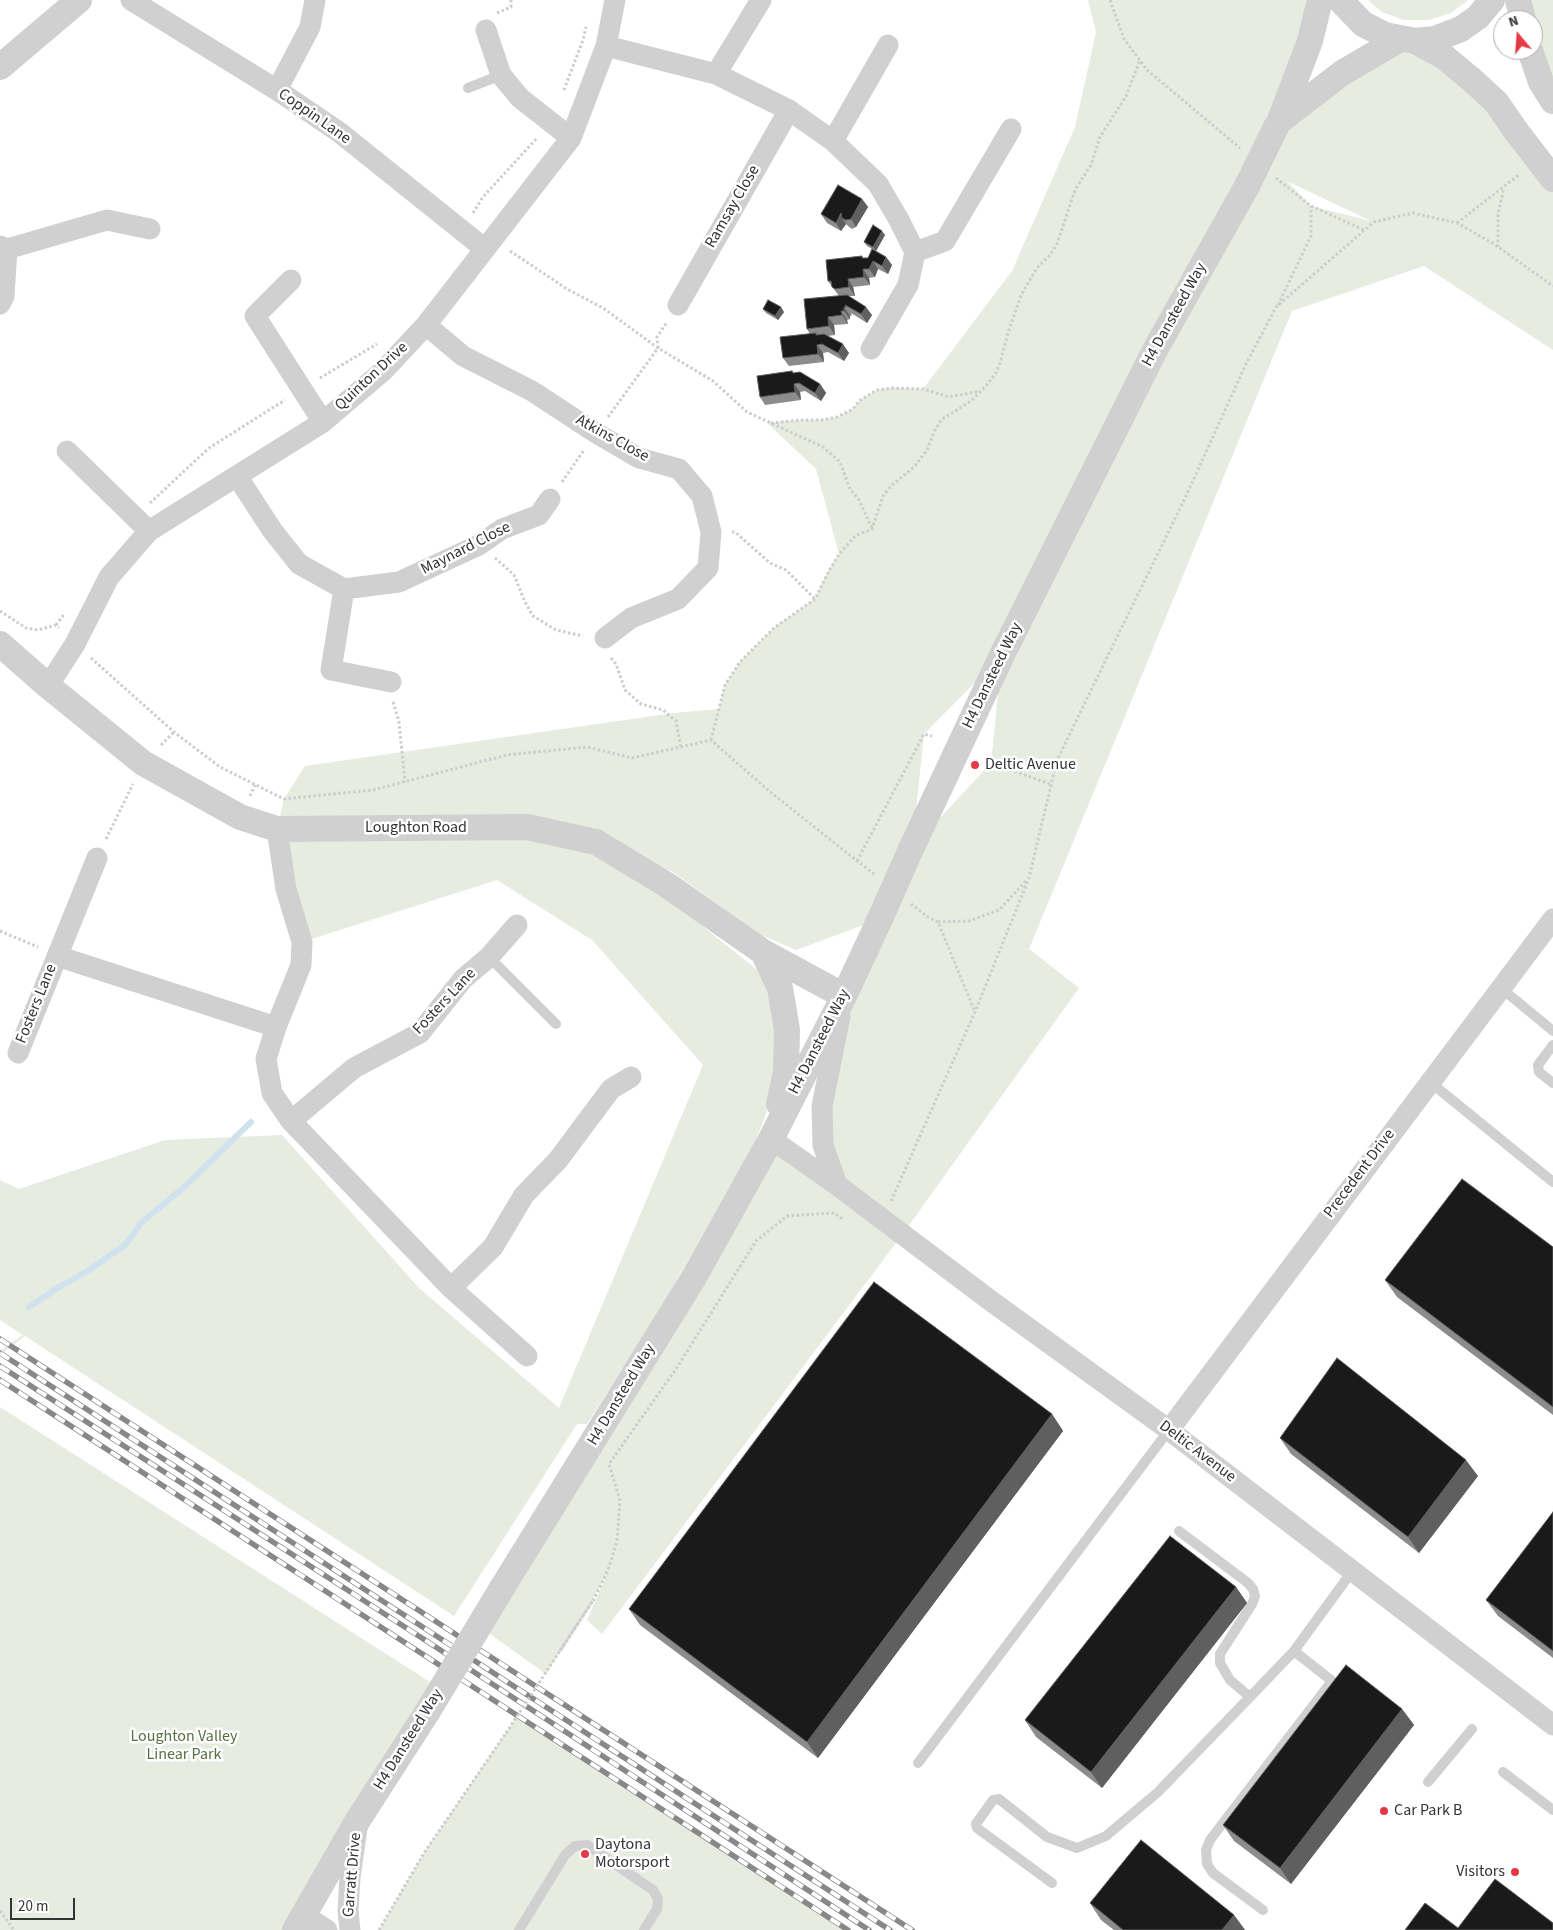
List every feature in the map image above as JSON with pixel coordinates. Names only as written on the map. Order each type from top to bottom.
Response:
[{"type":"street","points":[[0,66],[79,0]]},
{"type":"street","name":"Coppin Lane","points":[[132,0],[277,90],[339,132],[463,231],[489,244]]},
{"type":"street","points":[[277,90],[310,27],[315,0]]},
{"type":"street","name":"Quinton Drive","points":[[48,686],[75,644],[108,578],[142,524],[237,476],[323,422],[383,371],[426,325],[570,138],[606,46],[616,0]]},
{"type":"street","points":[[716,74],[761,0]]},
{"type":"street","name":"H4 Dansteed Way","points":[[300,1922],[358,1820],[428,1711],[693,1280],[771,1139],[844,996],[1002,655],[1155,350],[1246,186],[1278,124],[1310,41],[1320,0]]},
{"type":"street","points":[[1340,0],[1363,24],[1385,35],[1407,40],[1442,56],[1472,80],[1496,102],[1553,179]]},
{"type":"street","points":[[1407,40],[1435,39],[1461,29],[1478,17],[1492,0]]},
{"type":"street","points":[[486,30],[501,75],[520,98],[570,138]]},
{"type":"street","name":"H4 Dansteed Way","points":[[1278,124],[1342,73],[1407,40]]},
{"type":"street","points":[[606,46],[716,74],[789,110],[833,141],[878,184],[915,252],[908,285],[871,349]]},
{"type":"street","points":[[833,141],[888,46]]},
{"type":"street","points":[[1533,60],[1541,82],[1553,101]]},
{"type":"street","name":"Ramsay Close","points":[[678,305],[789,110]]},
{"type":"street","points":[[915,252],[945,241],[1011,129]]},
{"type":"street","points":[[0,304],[4,296],[4,248],[107,220],[150,228]]},
{"type":"street","points":[[292,280],[250,310],[323,422]]},
{"type":"street","name":"Atkins Close","points":[[426,325],[463,356],[532,391],[596,433],[639,458],[679,469],[702,496],[711,532],[708,568],[678,599],[632,618],[605,638]]},
{"type":"street","points":[[67,451],[142,524]]},
{"type":"street","points":[[237,476],[272,530],[299,564],[344,589],[331,670],[391,682]]},
{"type":"street","name":"Maynard Close","points":[[344,589],[399,582],[479,545],[502,529],[538,515],[550,499]]},
{"type":"street","name":"Loughton Road","points":[[0,644],[48,686],[143,762],[240,817],[277,829],[527,827],[596,842],[667,885],[763,952],[844,996]]},
{"type":"street","points":[[277,829],[286,889],[302,942],[301,965],[276,1027],[266,1059],[272,1093],[291,1121],[451,1288],[527,1356]]},
{"type":"street","name":"Fosters Lane","points":[[18,1052],[97,858]]},
{"type":"street","name":"Precedent Drive","points":[[1169,1430],[1553,919]]},
{"type":"street","name":"Fosters Lane","points":[[291,1121],[354,1068],[420,1033],[463,979],[489,957],[518,925]]},
{"type":"street","points":[[763,952],[780,988],[787,1030],[786,1072],[771,1139]]},
{"type":"street","name":"Fosters Lane","points":[[57,956],[276,1027]]},
{"type":"street","points":[[837,1185],[823,1145],[822,1106],[844,996]]},
{"type":"street","points":[[451,1288],[493,1247],[524,1196],[558,1160],[610,1089],[631,1077]]},
{"type":"street","name":"Deltic Avenue","points":[[771,1139],[837,1185],[883,1221],[1169,1430],[1553,1725]]},
{"type":"street","name":"Garratt Drive","points":[[350,1930],[348,1911],[350,1877],[358,1820]]},
{"type":"street","name":"Garratt Drive","points":[[300,1922],[327,1930]]},
{"type":"lane","points":[[468,88],[501,75]]},
{"type":"lane","points":[[489,957],[556,1024]]},
{"type":"lane","points":[[1501,988],[1553,1031]]},
{"type":"lane","points":[[1553,1044],[1538,1065],[1539,1072],[1553,1083]]},
{"type":"lane","points":[[1430,1082],[1553,1182]]},
{"type":"lane","points":[[918,1764],[1169,1430]]},
{"type":"lane","points":[[1179,1531],[1248,1583],[1255,1596],[1252,1604],[1220,1654],[1220,1663],[1230,1680],[1250,1697]]},
{"type":"lane","points":[[1052,1883],[977,1828],[976,1824],[993,1800],[999,1799],[1047,1837],[1077,1848],[1106,1836],[1158,1792],[1294,1651],[1352,1570]]},
{"type":"lane","points":[[1263,1910],[1213,1873],[1207,1864],[1206,1850],[1210,1840],[1332,1680],[1294,1651]]},
{"type":"lane","points":[[1428,1782],[1472,1729]]},
{"type":"lane","points":[[1503,1772],[1553,1810]]},
{"type":"lane","points":[[519,1930],[565,1855],[575,1846],[587,1845],[653,1890],[658,1900],[657,1909],[644,1930]]},
{"type":"path","points":[[1110,0],[1124,39],[1147,70],[1243,150]]},
{"type":"path","points":[[463,231],[483,196],[551,124],[583,40],[586,24]]},
{"type":"path","points":[[711,740],[725,685],[740,662],[774,628],[815,599],[828,571],[839,554],[855,536],[872,529],[883,496],[914,467],[927,450],[941,420],[971,400],[996,373],[1021,295],[1037,268],[1050,255],[1057,244],[1075,190],[1091,164],[1100,137],[1126,96],[1140,60]]},
{"type":"path","points":[[1457,223],[1525,170]]},
{"type":"path","points":[[1276,177],[1311,206],[1364,230]]},
{"type":"path","points":[[1498,247],[1498,213],[1504,188]]},
{"type":"path","points":[[883,1221],[975,1012],[1028,878],[1057,760],[1182,503],[1245,366],[1311,236],[1311,206]]},
{"type":"path","points":[[1276,308],[1374,222],[1413,213],[1457,223],[1498,247],[1553,286]]},
{"type":"path","points":[[489,244],[566,290],[603,308],[658,348],[713,381],[747,412],[767,423],[784,428],[823,447],[840,462],[850,489],[859,500],[872,529]]},
{"type":"path","points":[[550,499],[658,348],[657,337],[678,305]]},
{"type":"path","points":[[142,524],[209,448],[384,340]]},
{"type":"path","points":[[767,423],[821,420],[837,417],[853,409],[859,401],[877,390],[892,388],[923,389],[949,397],[980,392]]},
{"type":"path","points":[[711,532],[735,532],[770,563],[786,570],[815,599]]},
{"type":"path","points":[[0,611],[26,628],[38,630],[56,625],[67,609]]},
{"type":"path","points":[[56,625],[174,732],[220,767],[284,799],[373,790],[507,755],[587,748],[632,758],[711,740]]},
{"type":"path","points":[[391,682],[393,700],[399,722],[405,782]]},
{"type":"path","points":[[97,858],[143,762],[174,732]]},
{"type":"path","points":[[857,861],[924,734],[932,736]]},
{"type":"path","points":[[711,740],[770,791],[880,879]]},
{"type":"path","points":[[991,763],[1050,784]]},
{"type":"path","points":[[908,901],[928,917],[938,922],[969,921],[999,910],[1028,878]]},
{"type":"path","points":[[938,922],[975,1012]]},
{"type":"path","points":[[0,931],[57,956]]},
{"type":"path","points":[[379,1930],[424,1853],[594,1600],[608,1570],[617,1541],[620,1502],[609,1464],[676,1368],[756,1241],[787,1216],[834,1213],[848,1222]]},
{"type":"path","points":[[560,1651],[594,1600]]},
{"type":"path","points":[[0,1911],[14,1930]]},
{"type":"green space","points":[[1088,0],[1320,0],[1281,119],[1400,39],[1443,56],[1553,179],[1553,350],[1424,266],[1292,311],[1029,949],[1079,988],[902,1235],[602,1634],[587,1620],[606,1576],[546,1674],[479,1626],[771,1139],[836,1184],[823,1145],[844,996],[880,919],[796,950],[759,934],[673,872],[599,843],[756,969],[769,984],[781,1063],[764,1120],[754,1144],[663,1305],[587,1424],[577,1424],[454,1616],[25,1336],[0,1355],[0,1351],[23,1335],[0,1320],[0,1180],[19,1189],[165,1140],[282,1135],[419,1288],[559,1408],[703,1065],[592,940],[497,880],[302,942],[277,829],[284,799],[305,766],[674,713],[719,709],[725,685],[740,662],[774,628],[815,599],[828,571],[839,554],[816,469],[767,423],[821,420],[837,417],[853,409],[859,401],[877,390],[892,388],[923,389],[1012,271],[1075,127],[1096,32]],"holes":[[[1287,181],[1371,221],[1311,206]],[[1002,655],[991,763],[912,848],[924,734]]]},
{"type":"green space","points":[[1368,0],[1468,0],[1451,13],[1428,20],[1404,20],[1382,12]]},
{"type":"green space","points":[[1518,0],[1553,0],[1553,101],[1537,60],[1543,60],[1543,10],[1526,10]]},
{"type":"green space","name":"Loughton Valley Linear Park","points":[[0,1407],[441,1689],[295,1930],[0,1930]]},
{"type":"green space","points":[[516,1718],[846,1930],[379,1930],[424,1853]]},
{"type":"building","points":[[838,185],[862,199],[851,219],[846,220],[842,218],[841,213],[836,223],[821,214]]},
{"type":"building","points":[[873,225],[882,231],[873,247],[864,242]]},
{"type":"building","points":[[872,249],[886,257],[882,266],[873,261],[869,269],[863,269],[864,277],[848,279],[849,287],[835,289],[832,287],[831,281],[828,281],[826,260],[862,256],[862,258],[868,258]]},
{"type":"building","points":[[847,295],[866,307],[861,314],[845,305],[844,311],[841,311],[842,315],[828,317],[829,326],[807,329],[804,299]]},
{"type":"building","points":[[768,300],[781,307],[775,316],[763,309]]},
{"type":"building","points":[[816,333],[816,335],[824,334],[843,344],[838,353],[822,344],[817,345],[818,354],[783,358],[780,337]]},
{"type":"building","points":[[792,371],[793,373],[800,372],[820,384],[815,393],[799,383],[794,384],[795,392],[760,397],[757,376]]},
{"type":"building","points":[[1462,1179],[1553,1247],[1553,1407],[1385,1280]]},
{"type":"building","points":[[874,1282],[1052,1414],[807,1742],[629,1609]]},
{"type":"building","points":[[1337,1358],[1466,1460],[1408,1537],[1280,1438]]},
{"type":"building","points":[[1553,1512],[1553,1651],[1486,1600]]},
{"type":"building","points":[[1170,1536],[1236,1587],[1091,1772],[1025,1720]]},
{"type":"building","points":[[1346,1665],[1402,1709],[1280,1868],[1223,1825]]},
{"type":"building","points":[[1141,1840],[1234,1915],[1222,1930],[1123,1930],[1090,1903]]},
{"type":"building","points":[[1495,1879],[1553,1923],[1553,1930],[1405,1930],[1425,1903],[1458,1928]]},
{"type":"waterway","points":[[29,1307],[125,1245],[142,1222],[183,1188],[251,1122]]},
{"type":"railway","points":[[0,1339],[912,1930]]},
{"type":"railway","points":[[0,1353],[890,1930]]},
{"type":"railway","points":[[0,1366],[425,1640],[869,1930]]},
{"type":"railway","points":[[0,1380],[848,1930]]},
{"type":"place","name":"Deltic Avenue","points":[[975,765]]},
{"type":"place","name":"Car Park B","points":[[1384,1811]]},
{"type":"place","name":"Daytona Motorsport","points":[[585,1854]]},
{"type":"place","name":"Visitors","points":[[1515,1872]]}]
